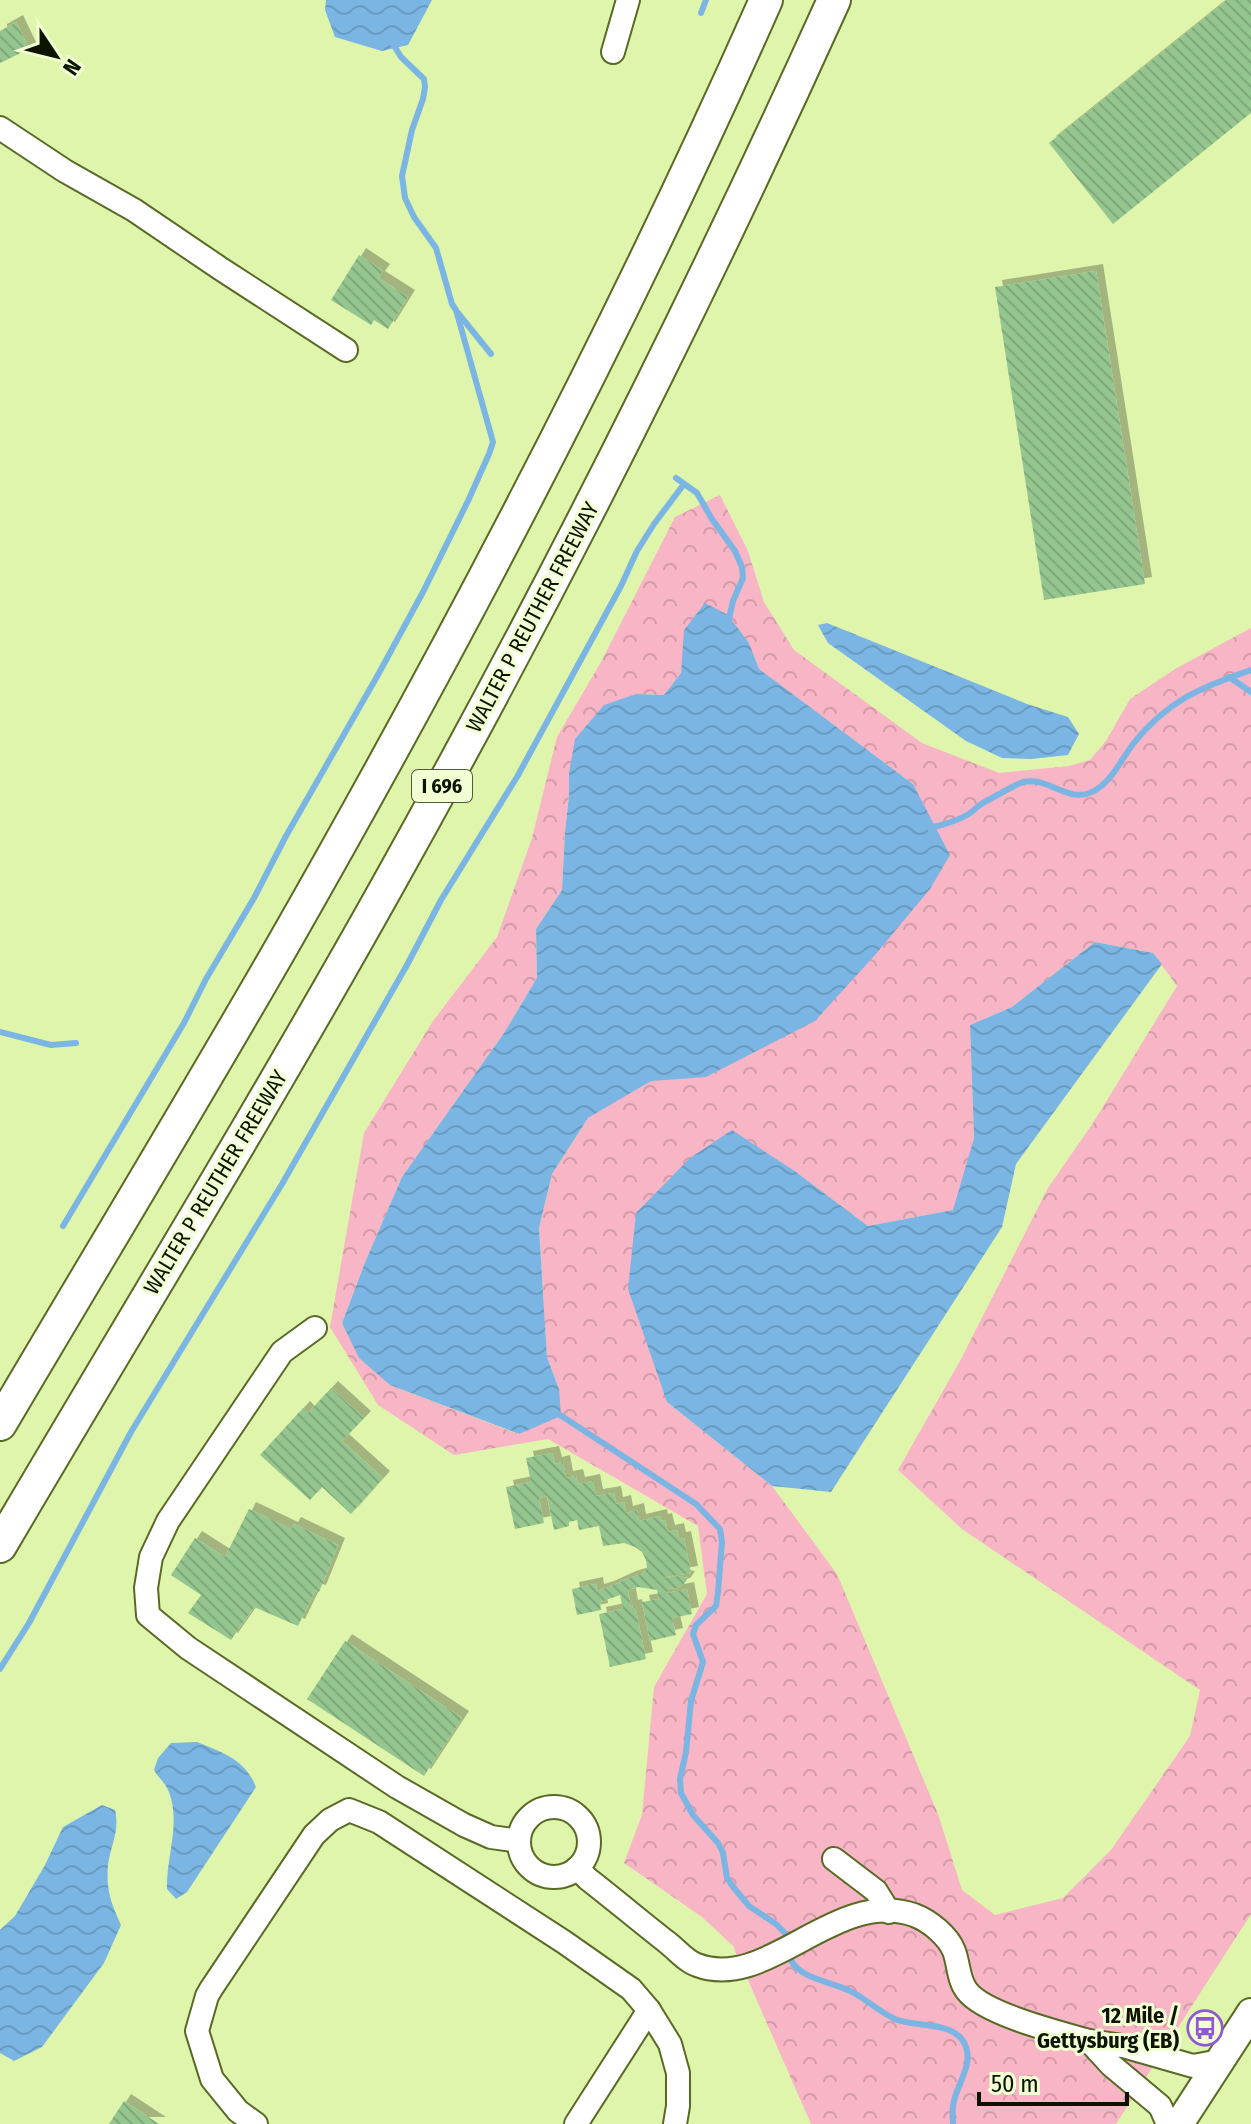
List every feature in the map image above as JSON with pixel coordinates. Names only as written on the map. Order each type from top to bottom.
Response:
[{"type":"highway","name":"I 696","points":[[0,1424],[284,942],[392,751],[595,362],[712,120],[766,0]]},
{"type":"highway","name":"WALTER P REUTHER FREEWAY","points":[[0,1546],[321,1003],[543,601],[760,164],[834,0]]},
{"type":"main road","points":[[1179,2124],[1251,2013]]},
{"type":"street","points":[[613,52],[628,0]]},
{"type":"street","points":[[0,128],[65,171],[134,210],[346,350]]},
{"type":"street","points":[[315,1328],[282,1352],[168,1521],[151,1557],[146,1588],[148,1615],[188,1648],[397,1787],[491,1837],[519,1841]]},
{"type":"street","points":[[555,1807],[576,1814],[588,1833],[589,1843],[586,1855],[577,1868],[559,1876],[547,1876],[527,1864],[519,1841],[521,1830],[535,1813],[555,1807]]},
{"type":"street","points":[[256,2124],[238,2111],[212,2079],[197,2031],[207,1996],[314,1835],[330,1820],[349,1810],[379,1822],[631,1989],[649,2010],[670,2044],[678,2073],[675,2124]]},
{"type":"street","points":[[834,1859],[876,1891],[889,1912]]},
{"type":"street","points":[[577,1868],[696,1965],[725,1970],[755,1964],[830,1925],[859,1914],[889,1912],[914,1915],[936,1927],[954,1950],[967,1992],[979,2001],[1024,2022],[1089,2041],[1123,2046],[1193,2066],[1220,2061]]},
{"type":"street","points":[[576,2124],[649,2010]]},
{"type":"street","points":[[1089,2041],[1111,2065],[1160,2106],[1168,2124]]},
{"type":"green space","points":[[720,495],[748,551],[764,602],[794,650],[922,743],[999,773],[1069,766],[1090,760],[1106,741],[1130,699],[1175,669],[1251,628],[1251,1914],[1116,2124],[811,2124],[733,1946],[702,1917],[624,1863],[642,1815],[654,1687],[707,1594],[698,1526],[548,1439],[454,1455],[378,1405],[330,1327],[364,1133],[433,1021],[497,937],[532,838],[557,737],[601,662],[675,517]],"holes":[[[685,630],[749,643],[758,669],[913,784],[706,1076],[651,1080],[588,1118],[552,1174],[539,1228],[547,1357],[559,1389],[518,1434],[390,1385],[342,1323],[402,1177],[504,1033],[537,978],[536,929],[562,890],[569,773],[636,694],[664,695],[681,673]],[[1095,942],[1153,953],[1177,986],[1093,1123],[1048,1188],[960,1361],[898,1470],[962,1529],[1200,1690],[1190,1736],[1111,1850],[1063,1898],[995,1915],[962,1890],[938,1814],[837,1574],[772,1486],[667,1402],[796,1172],[868,1226],[954,1210],[974,1138],[970,1025],[1012,1007]]]},
{"type":"water","points":[[326,0],[432,0],[408,45],[382,51],[335,37],[325,10]]},
{"type":"water","points":[[705,603],[728,615],[749,643],[759,669],[913,784],[950,855],[930,889],[815,1021],[706,1077],[651,1081],[588,1118],[552,1174],[539,1228],[547,1357],[559,1389],[561,1416],[519,1434],[390,1385],[359,1358],[342,1323],[402,1177],[504,1033],[537,978],[536,929],[562,890],[569,773],[575,739],[604,705],[636,694],[664,695],[681,673],[684,630]]},
{"type":"water","points":[[827,623],[1027,704],[1068,717],[1079,734],[1068,755],[1002,758],[966,741],[828,643],[818,625]]},
{"type":"water","points":[[1095,942],[1153,953],[1162,964],[1016,1164],[1002,1227],[831,1492],[772,1486],[667,1402],[628,1289],[636,1213],[690,1158],[732,1130],[796,1172],[868,1226],[953,1210],[974,1138],[970,1025],[1012,1007]]},
{"type":"water","points":[[197,1742],[239,1763],[256,1787],[187,1892],[176,1899],[167,1889],[174,1816],[172,1804],[168,1789],[154,1770],[158,1758],[171,1743]]},
{"type":"water","points":[[102,1805],[115,1810],[116,1831],[108,1865],[108,1882],[121,1925],[104,1963],[42,2047],[14,2061],[0,2053],[0,1930],[15,1916],[63,1827]]},
{"type":"building","points":[[1227,0],[1251,0],[1251,113],[1113,224],[1049,143]]},
{"type":"building","points":[[16,22],[29,49],[0,63],[0,31]]},
{"type":"building","points":[[359,255],[383,271],[378,278],[408,297],[388,329],[374,320],[371,325],[331,300]]},
{"type":"building","points":[[1096,271],[1145,584],[1044,600],[995,287]]},
{"type":"building","points":[[331,1388],[364,1418],[342,1441],[383,1478],[351,1514],[322,1487],[310,1500],[260,1455],[303,1408],[308,1413]]},
{"type":"building","points":[[552,1453],[555,1464],[563,1462],[566,1478],[576,1476],[578,1484],[593,1481],[596,1496],[614,1493],[616,1504],[624,1502],[626,1513],[637,1510],[639,1521],[660,1516],[661,1521],[665,1520],[668,1532],[677,1530],[679,1539],[684,1538],[691,1573],[665,1577],[688,1578],[677,1588],[667,1589],[667,1593],[687,1589],[692,1614],[672,1618],[676,1635],[650,1641],[642,1602],[659,1599],[657,1590],[638,1587],[628,1590],[631,1607],[635,1606],[646,1659],[610,1667],[599,1614],[623,1609],[620,1595],[600,1602],[601,1610],[577,1615],[572,1589],[596,1584],[597,1591],[642,1574],[647,1568],[642,1552],[624,1543],[603,1546],[599,1526],[579,1530],[577,1520],[554,1530],[547,1496],[539,1498],[544,1523],[515,1529],[506,1487],[531,1482],[526,1458]]},
{"type":"building","points":[[249,1509],[291,1529],[294,1524],[338,1545],[319,1592],[315,1591],[298,1626],[254,1607],[231,1640],[188,1613],[201,1595],[171,1575],[195,1538],[225,1557]]},
{"type":"building","points":[[345,1641],[462,1718],[424,1776],[307,1699]]},
{"type":"building","points":[[124,2101],[159,2124],[109,2124]]},
{"type":"waterway","points":[[701,13],[706,0]]},
{"type":"waterway","points":[[63,1226],[184,1023],[379,673],[468,501],[493,442],[436,248],[405,198],[402,176],[425,87],[424,79],[401,57],[393,44]]},
{"type":"waterway","points":[[458,313],[491,354]]},
{"type":"waterway","points":[[676,478],[697,493],[742,567],[743,578],[728,623]]},
{"type":"waterway","points":[[0,1669],[29,1623],[131,1432],[282,1184],[441,900],[517,777],[637,551],[684,484]]},
{"type":"waterway","points":[[930,828],[961,818],[1023,782],[1042,783],[1076,795],[1094,791],[1111,776],[1146,729],[1172,706],[1216,683],[1251,670]]},
{"type":"waterway","points":[[1229,677],[1251,692]]},
{"type":"waterway","points":[[0,1032],[51,1045],[76,1043]]},
{"type":"waterway","points":[[557,1413],[696,1504],[720,1529],[722,1542],[716,1606],[696,1625],[693,1634],[703,1662],[691,1701],[680,1779],[681,1793],[693,1815],[718,1843],[727,1878],[734,1888],[749,1906],[776,1924],[786,1934],[788,1942]]},
{"type":"waterway","points":[[788,1953],[792,1962],[806,1974],[854,1993],[895,2019],[935,2026],[954,2032],[961,2038],[968,2054],[954,2099],[953,2124]]},
{"type":"place","name":"12 Mile / Gettysburg (EB)","points":[[1205,2028]]}]
